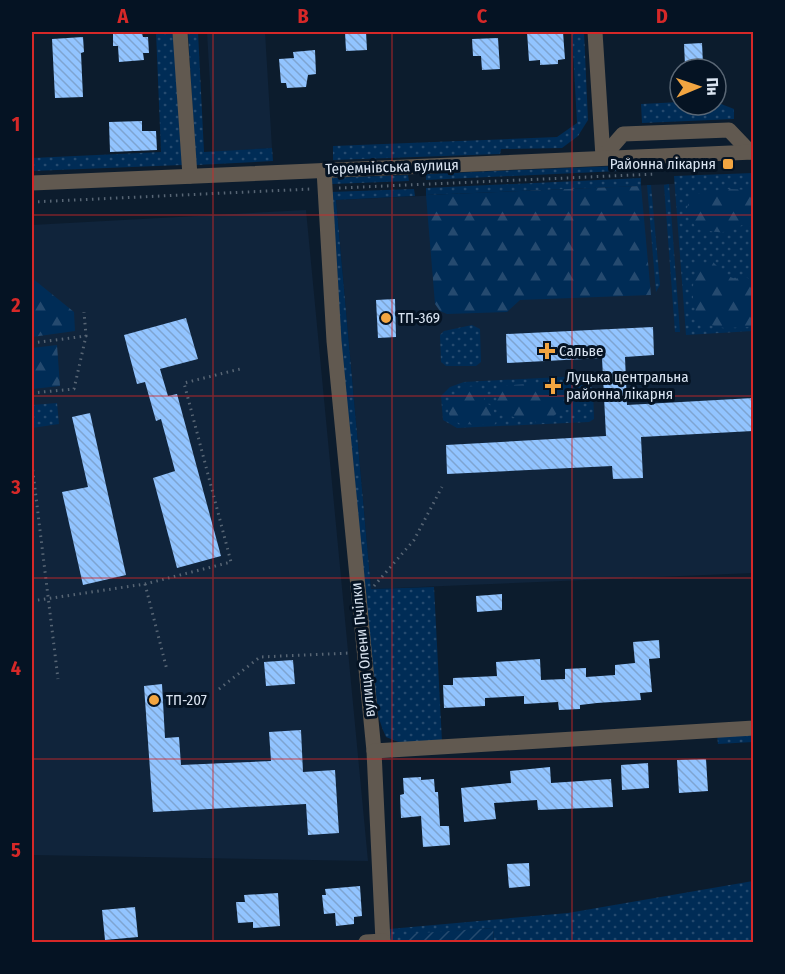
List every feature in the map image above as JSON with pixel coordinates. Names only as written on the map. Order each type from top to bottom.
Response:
[{"type":"street","points":[[180,32],[190,176]]},
{"type":"street","points":[[595,32],[603,157]]},
{"type":"street","points":[[603,157],[623,134],[729,130],[752,152]]},
{"type":"street","name":"Теремнівська вулиця","points":[[32,183],[752,152]]},
{"type":"street","name":"вулиця Олени Пчілки","points":[[324,170],[334,341],[374,751],[383,941]]},
{"type":"street","points":[[374,751],[753,728]]},
{"type":"street","points":[[366,942],[383,941]]},
{"type":"path","points":[[32,202],[656,174]]},
{"type":"path","points":[[32,393],[74,389],[86,336],[84,312]]},
{"type":"path","points":[[32,343],[86,336]]},
{"type":"path","points":[[32,601],[145,584],[231,562],[184,383],[244,368]]},
{"type":"path","points":[[32,464],[58,679]]},
{"type":"path","points":[[371,589],[414,540],[442,487]]},
{"type":"path","points":[[145,584],[167,670]]},
{"type":"path","points":[[219,688],[260,657],[363,653]]},
{"type":"shaded area","points":[[207,32],[265,32],[272,148],[214,152]]},
{"type":"shaded area","name":"Луцька центральна районна лікарня","points":[[753,180],[753,573],[371,589],[336,200]]},
{"type":"shaded area","points":[[306,210],[368,861],[32,855],[32,225]]},
{"type":"green space","points":[[156,32],[174,32],[182,165],[32,171],[32,158],[161,152]]},
{"type":"green space","points":[[188,32],[198,32],[204,152],[272,148],[273,161],[196,165]]},
{"type":"green space","points":[[572,32],[584,32],[588,120],[578,136],[562,148],[501,149],[500,154],[333,160],[333,146],[557,137],[577,123]]},
{"type":"green space","points":[[668,103],[668,117],[728,117],[728,107],[734,109],[734,119],[642,123],[641,104]]},
{"type":"green space","points":[[640,165],[640,170],[426,180],[426,174]]},
{"type":"green space","points":[[753,173],[753,331],[686,335],[674,176]]},
{"type":"green space","points":[[408,175],[409,181],[332,184],[332,178]]},
{"type":"green space","points":[[641,178],[641,186],[426,195],[426,188]]},
{"type":"green space","points":[[669,184],[680,332],[675,332],[664,185]]},
{"type":"green space","points":[[647,185],[651,185],[660,285],[656,292]]},
{"type":"green space","points":[[641,186],[651,295],[520,300],[507,312],[447,314],[440,311],[435,304],[426,195]]},
{"type":"green space","points":[[414,189],[415,196],[336,200],[371,589],[434,587],[442,742],[401,743],[386,737],[379,719],[371,678],[344,381],[330,192]]},
{"type":"green space","points":[[725,189],[753,190],[753,227],[742,225],[731,231],[719,232],[696,228],[686,211],[691,195]]},
{"type":"green space","points":[[713,262],[727,276],[736,279],[742,275],[753,281],[753,327],[724,328],[700,323],[694,301],[695,273],[697,265]]},
{"type":"green space","points":[[32,278],[74,312],[75,331],[32,337]]},
{"type":"green space","points":[[472,325],[480,329],[481,362],[476,366],[446,366],[441,362],[440,335],[444,331]]},
{"type":"green space","points":[[57,345],[60,386],[32,389],[32,348]]},
{"type":"green space","points":[[580,376],[593,389],[594,419],[589,422],[457,428],[443,420],[441,396],[450,387],[464,382]]},
{"type":"green space","points":[[559,382],[578,384],[584,394],[580,408],[560,411],[545,423],[518,419],[503,411],[498,404],[496,396],[498,386]]},
{"type":"green space","points":[[476,386],[484,394],[484,402],[492,406],[497,420],[494,425],[460,424],[450,417],[448,410],[461,387]]},
{"type":"green space","points":[[57,403],[59,424],[32,428],[32,405]]},
{"type":"green space","points":[[753,732],[753,742],[718,744],[717,734]]},
{"type":"green space","points":[[753,881],[753,942],[494,942],[493,928],[406,935],[406,942],[390,942],[389,929],[568,913]]},
{"type":"green space","points":[[493,928],[494,942],[406,942],[406,934]]},
{"type":"building","points":[[113,32],[136,32],[142,33],[143,37],[148,37],[149,53],[143,53],[144,60],[119,62],[118,46],[113,46]]},
{"type":"building","points":[[345,32],[366,32],[367,50],[346,51]]},
{"type":"building","points":[[527,32],[563,32],[565,59],[558,60],[558,64],[540,65],[540,60],[529,61]]},
{"type":"building","points":[[83,37],[84,52],[81,53],[83,97],[55,98],[52,39]]},
{"type":"building","points":[[498,38],[500,69],[482,70],[481,56],[473,56],[472,39]]},
{"type":"building","points":[[702,43],[703,57],[685,57],[684,44]]},
{"type":"building","points":[[315,50],[316,74],[308,75],[306,87],[287,88],[286,83],[281,83],[279,59],[294,58],[293,52]]},
{"type":"building","points":[[142,121],[142,131],[156,131],[157,150],[110,152],[109,122]]},
{"type":"building","name":"ТП-369","points":[[395,299],[396,337],[378,338],[376,300]]},
{"type":"building","points":[[186,318],[198,359],[160,369],[168,396],[177,394],[221,556],[177,568],[153,478],[175,471],[161,419],[156,421],[145,382],[137,384],[124,335]]},
{"type":"building","points":[[653,327],[654,355],[625,357],[627,405],[753,398],[753,431],[641,437],[643,478],[613,479],[612,466],[447,474],[446,445],[606,436],[602,358],[507,363],[506,334]]},
{"type":"building","points":[[90,413],[126,575],[83,585],[62,492],[88,487],[72,417]]},
{"type":"building","points":[[502,594],[502,610],[477,612],[476,596]]},
{"type":"building","points":[[659,640],[660,658],[649,659],[652,692],[640,693],[641,700],[580,705],[580,709],[559,710],[558,702],[524,704],[524,696],[485,698],[485,706],[444,708],[443,685],[453,685],[453,678],[497,676],[496,662],[540,659],[541,680],[565,679],[565,669],[586,668],[586,677],[615,675],[615,665],[635,663],[633,642]]},
{"type":"building","points":[[293,660],[295,684],[266,686],[264,662]]},
{"type":"building","points":[[162,684],[165,738],[179,737],[181,765],[271,761],[269,732],[301,730],[303,772],[335,770],[339,833],[308,835],[306,804],[153,812],[144,686]]},
{"type":"building","points":[[706,759],[708,791],[679,793],[677,760]]},
{"type":"building","points":[[648,763],[649,788],[622,790],[621,765]]},
{"type":"building","points":[[550,767],[551,783],[611,779],[613,807],[538,810],[537,800],[494,803],[496,819],[464,822],[461,788],[511,783],[510,771]]},
{"type":"building","points":[[421,777],[421,780],[434,779],[435,792],[438,792],[440,826],[449,826],[450,845],[423,847],[421,816],[401,818],[400,795],[404,794],[403,778]]},
{"type":"building","points":[[529,863],[530,886],[509,888],[507,864]]},
{"type":"building","points":[[360,886],[362,916],[354,917],[354,924],[336,926],[335,913],[324,914],[322,895],[326,895],[325,889]]},
{"type":"building","points":[[278,893],[280,926],[253,928],[253,922],[238,923],[236,902],[245,902],[244,895]]},
{"type":"building","points":[[135,907],[138,937],[105,940],[102,910]]},
{"type":"place","name":"Районна лікарня","points":[[728,164]]},
{"type":"place","name":"ТП-369","points":[[386,318]]},
{"type":"place","name":"Сальве","points":[[547,351]]},
{"type":"place","name":"Луцька центральна районна лікарня","points":[[553,386]]},
{"type":"place","name":"ТП-207","points":[[154,700]]}]
